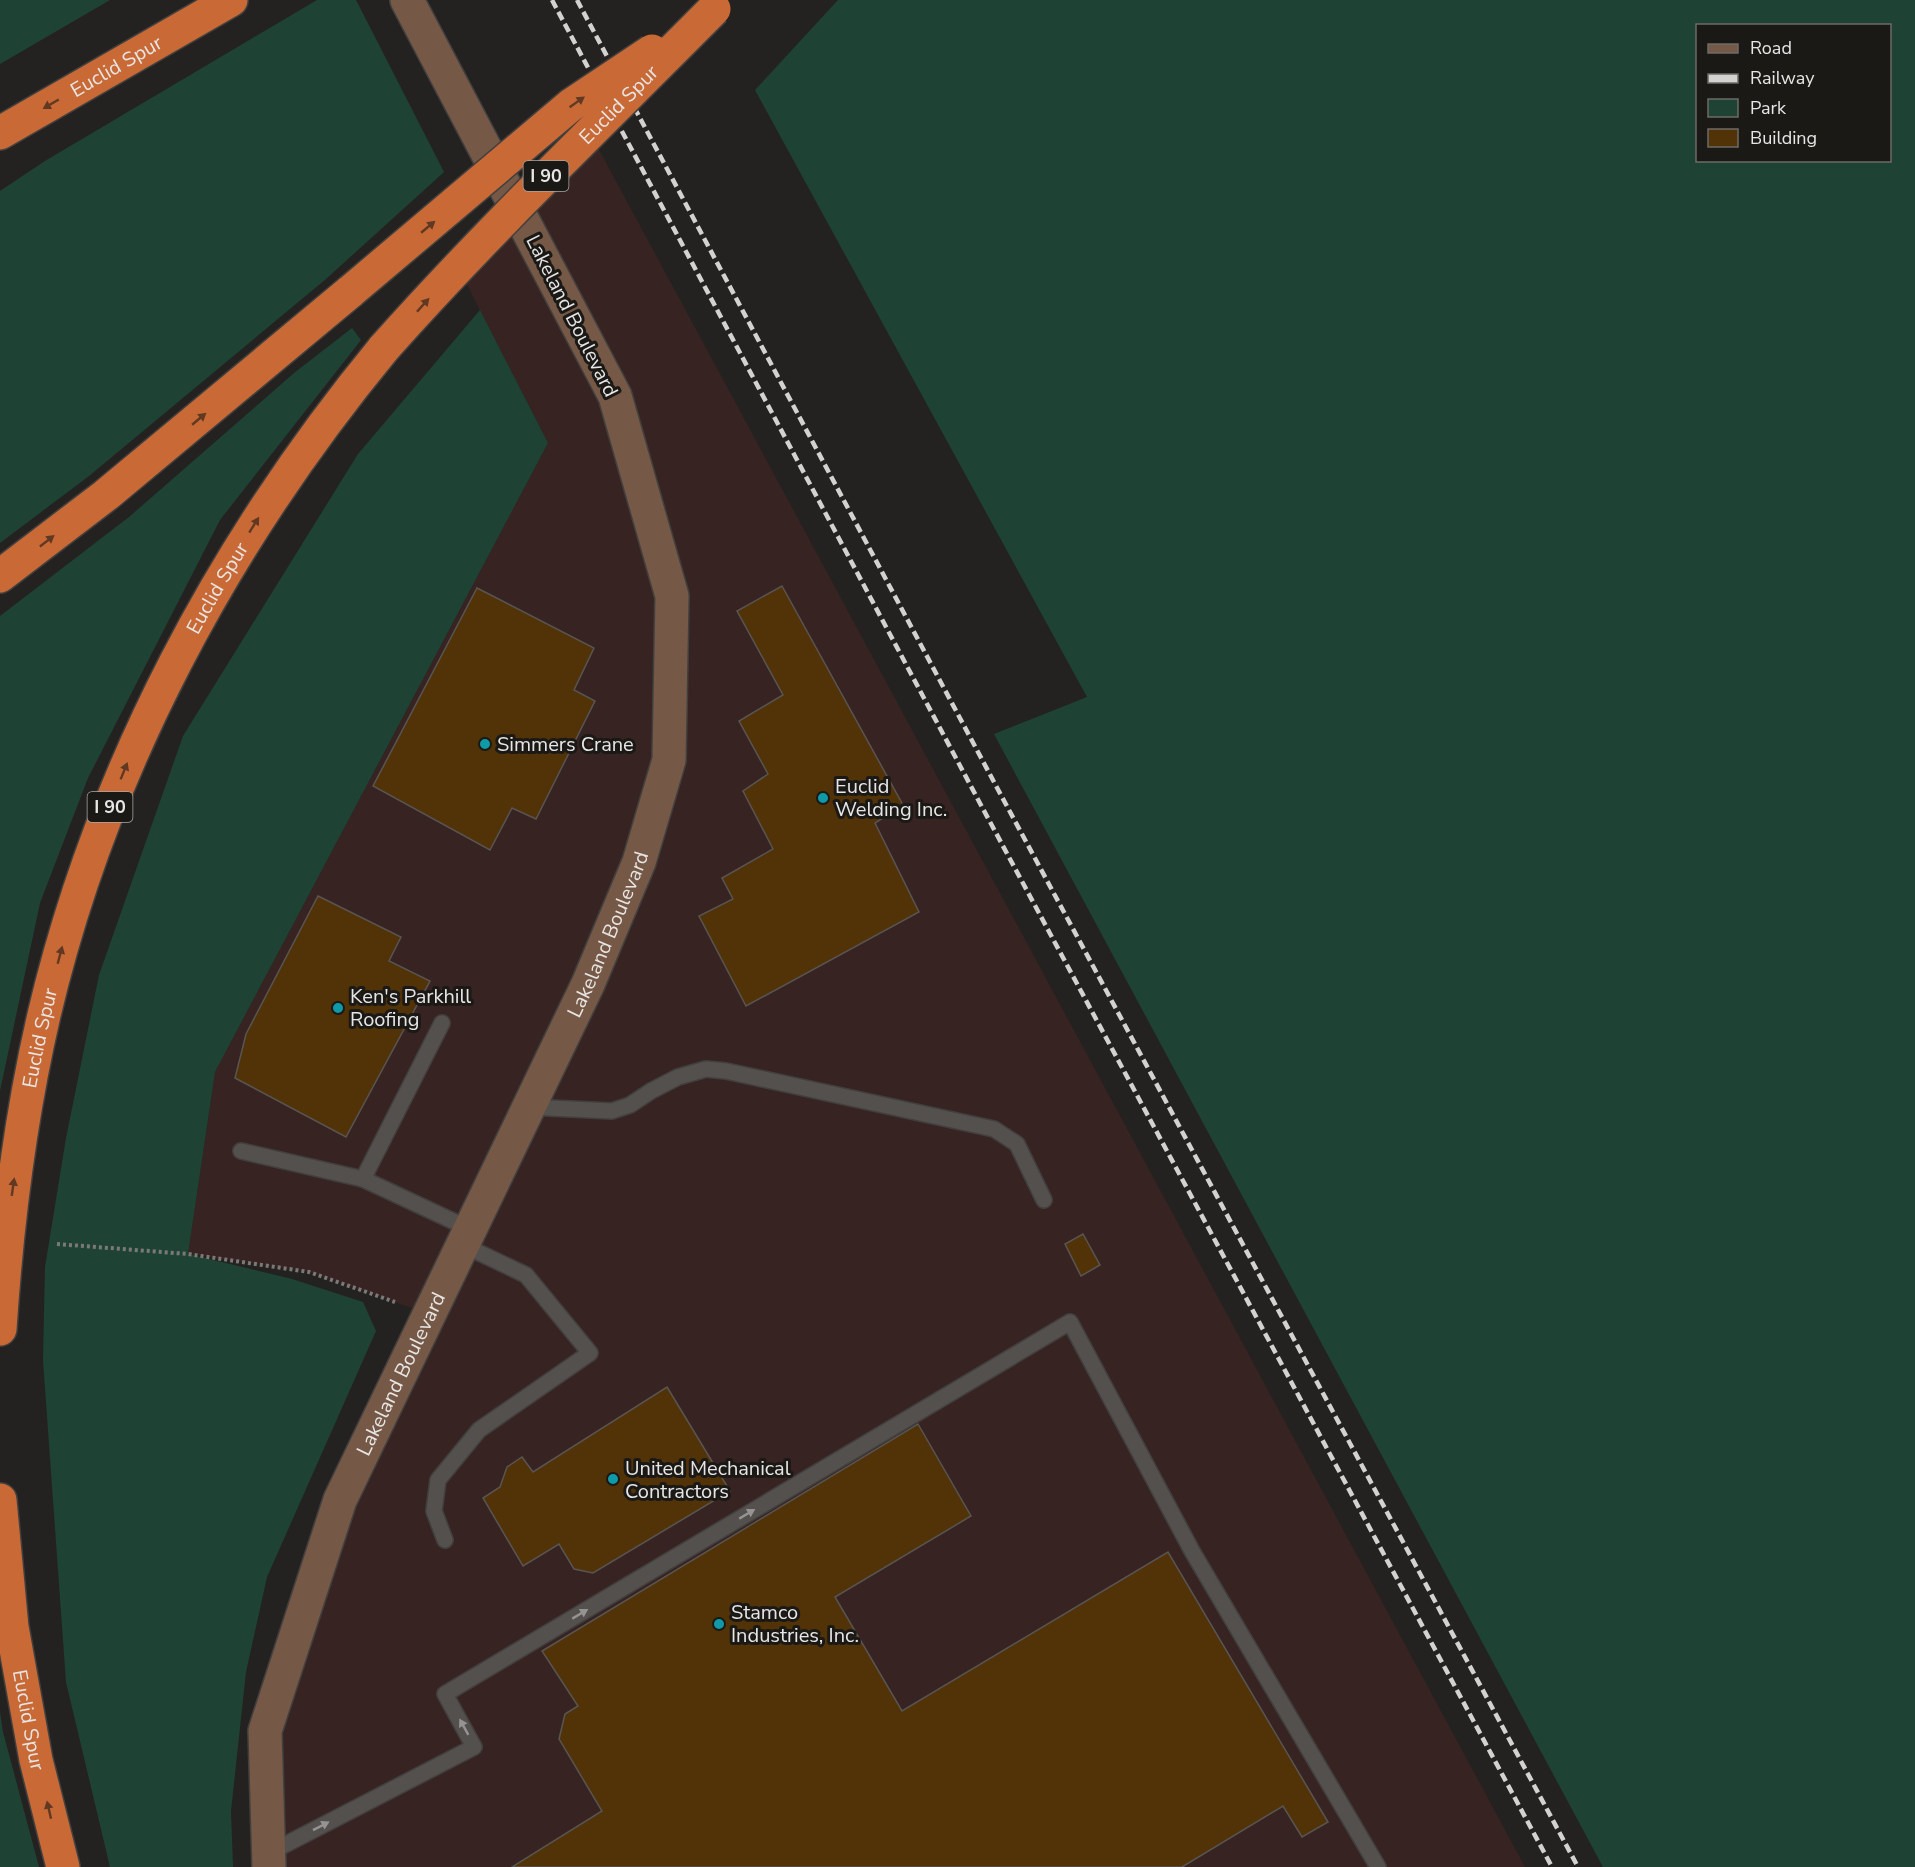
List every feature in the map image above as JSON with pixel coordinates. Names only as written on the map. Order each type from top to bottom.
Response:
[{"type":"highway","name":"Euclid Spur","points":[[0,134],[231,0]]},
{"type":"highway","name":"Euclid Spur","points":[[0,1329],[10,1211],[19,1144],[44,1014],[81,888],[108,812],[128,762],[188,637],[256,520],[337,405],[384,348],[521,200],[719,4]]},
{"type":"highway","points":[[0,576],[115,487],[571,105],[719,4]]},
{"type":"highway","name":"Euclid Spur","points":[[0,1500],[12,1627],[36,1760],[63,1867]]},
{"type":"street","name":"Lakeland Boulevard","points":[[269,1860],[265,1731],[340,1500],[588,984],[639,862],[669,760],[672,596],[615,396],[407,0]]},
{"type":"lane","points":[[363,1179],[442,1023]]},
{"type":"lane","points":[[529,1107],[612,1111],[630,1105],[678,1077],[706,1069],[726,1071],[994,1129],[1017,1144],[1044,1200]]},
{"type":"lane","points":[[241,1151],[363,1179],[466,1237],[526,1275],[590,1353],[479,1430],[438,1480],[434,1511],[445,1540]]},
{"type":"lane","points":[[269,1860],[474,1747],[445,1694],[1070,1322],[1192,1551],[1378,1867]]},
{"type":"path","points":[[57,1244],[188,1254],[309,1272],[429,1314]]},
{"type":"shaded area","points":[[590,133],[1525,1867],[269,1867],[265,1731],[429,1314],[309,1272],[188,1254],[215,1072],[548,443],[458,267]]},
{"type":"green space","points":[[0,0],[110,0],[0,64]]},
{"type":"green space","points":[[317,0],[356,0],[444,172],[326,279],[89,476],[0,543],[0,191],[45,161]]},
{"type":"green space","points":[[838,0],[1915,0],[1915,1867],[1603,1867],[994,734],[1087,697],[755,90]]},
{"type":"green space","points":[[480,310],[548,443],[215,1072],[188,1254],[292,1279],[363,1302],[376,1331],[267,1577],[246,1672],[231,1811],[233,1867],[110,1867],[66,1682],[43,1360],[45,1267],[66,1138],[99,975],[183,736],[358,454]]},
{"type":"green space","points":[[352,328],[361,340],[220,520],[88,778],[40,903],[0,1091],[0,616],[129,517],[294,373]]},
{"type":"green space","points":[[0,1712],[3,1732],[39,1867],[0,1867]]},
{"type":"building","name":"Euclid Welding Inc.","points":[[782,586],[903,805],[875,823],[919,912],[746,1006],[699,916],[733,899],[722,878],[773,849],[743,791],[768,774],[739,721],[783,695],[737,611]]},
{"type":"building","name":"Simmers Crane","points":[[477,588],[594,648],[574,690],[595,701],[536,819],[512,808],[490,850],[373,786]]},
{"type":"building","name":"Ken's Parkhill Roofing","points":[[318,896],[401,937],[389,961],[430,981],[346,1137],[235,1078],[246,1034]]},
{"type":"building","points":[[1083,1234],[1100,1265],[1081,1276],[1065,1244]]},
{"type":"building","name":"United Mechanical Contractors","points":[[667,1387],[730,1491],[593,1573],[574,1569],[559,1544],[523,1566],[483,1498],[500,1487],[507,1467],[522,1457],[533,1472]]},
{"type":"building","name":"Stamco Industries, Inc.","points":[[918,1424],[971,1516],[835,1597],[902,1711],[1168,1552],[1328,1822],[1302,1837],[1283,1806],[1182,1867],[512,1867],[602,1811],[559,1739],[565,1714],[578,1706],[542,1651]]},
{"type":"railway","points":[[552,0],[982,807],[1552,1867]]},
{"type":"railway","points":[[577,0],[1002,797],[1578,1867]]},
{"type":"place","name":"Simmers Crane","points":[[485,744]]},
{"type":"place","name":"Euclid Welding Inc.","points":[[823,798]]},
{"type":"place","name":"Ken's Parkhill Roofing","points":[[338,1008]]},
{"type":"place","name":"United Mechanical Contractors","points":[[613,1479]]},
{"type":"place","name":"Stamco Industries, Inc.","points":[[719,1624]]}]
